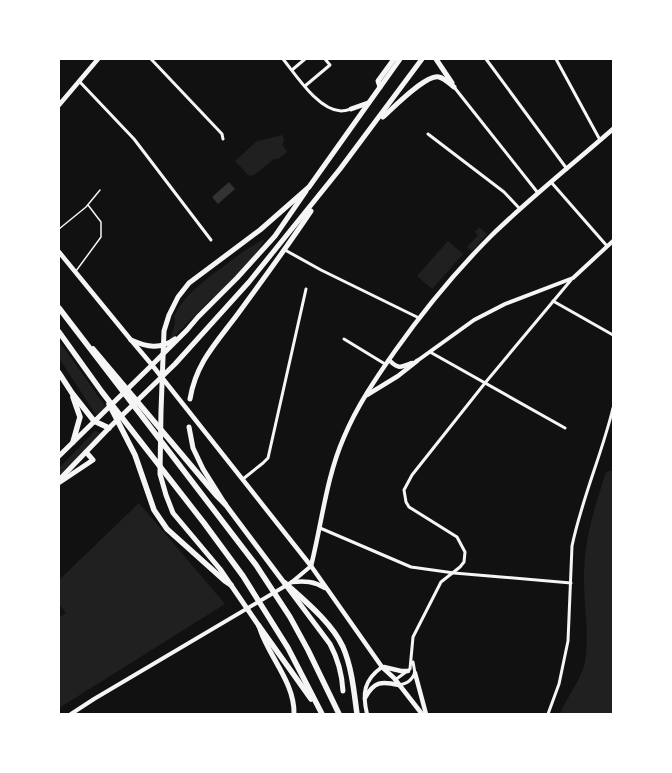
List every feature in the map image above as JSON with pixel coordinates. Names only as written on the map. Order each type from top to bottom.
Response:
[{"type":"highway","points":[[59,308],[256,564],[298,631],[339,714]]},
{"type":"highway","points":[[66,317],[225,504]]},
{"type":"highway","points":[[59,332],[102,392],[204,523],[257,597],[288,648],[321,714]]},
{"type":"highway","points":[[59,374],[94,421],[109,428]]},
{"type":"highway","points":[[102,392],[135,455],[154,510],[162,523],[225,581],[232,585]]},
{"type":"highway","points":[[72,393],[80,417],[73,442]]},
{"type":"highway","points":[[285,583],[325,622],[343,647],[349,664],[357,714]]},
{"type":"highway","points":[[259,626],[321,714]]},
{"type":"main road","points":[[59,106],[78,81],[98,59]]},
{"type":"main road","points":[[380,88],[378,81],[394,59]]},
{"type":"main road","points":[[59,456],[187,330],[275,236],[400,59]]},
{"type":"main road","points":[[59,481],[109,428],[175,364],[249,282],[329,184],[422,59]]},
{"type":"main road","points":[[436,59],[454,87]]},
{"type":"main road","points":[[374,125],[428,79],[437,76],[443,78],[454,87]]},
{"type":"main road","points":[[350,109],[369,102]]},
{"type":"main road","points":[[311,566],[333,468],[344,437],[374,380],[419,318],[472,257],[520,209],[613,129]]},
{"type":"main road","points":[[190,399],[194,380],[204,358],[285,250],[329,184]]},
{"type":"main road","points":[[294,714],[292,698],[286,680],[264,641],[259,626],[220,569],[173,513],[160,474],[160,411],[164,332],[169,315],[178,297],[189,282],[260,230],[309,187]]},
{"type":"main road","points":[[59,252],[76,271],[243,479],[311,566],[382,667],[395,680],[422,714]]},
{"type":"main road","points":[[131,340],[143,346],[157,346],[169,343],[187,330]]},
{"type":"main road","points":[[387,362],[396,367],[402,367],[417,361]]},
{"type":"main road","points":[[367,395],[398,376],[417,361]]},
{"type":"main road","points":[[189,427],[193,448],[202,469],[225,504],[330,644],[338,660],[343,690]]},
{"type":"main road","points":[[59,481],[93,460],[86,452]]},
{"type":"main road","points":[[292,582],[307,581],[318,584],[328,590]]},
{"type":"main road","points":[[382,667],[408,671]]},
{"type":"main road","points":[[415,673],[426,714]]},
{"type":"main road","points":[[365,698],[372,688],[378,683],[399,685]]},
{"type":"street","points":[[151,59],[222,134],[223,139]]},
{"type":"street","points":[[283,59],[320,102],[330,108],[341,111],[350,109]]},
{"type":"street","points":[[292,70],[306,59]]},
{"type":"street","points":[[305,86],[330,65],[325,59]]},
{"type":"street","points":[[486,59],[567,169]]},
{"type":"street","points":[[556,59],[600,140]]},
{"type":"street","points":[[78,81],[134,139],[211,240]]},
{"type":"street","points":[[454,87],[538,194]]},
{"type":"street","points":[[428,134],[504,192],[520,209]]},
{"type":"street","points":[[551,182],[607,246]]},
{"type":"street","points":[[395,680],[408,671],[412,666],[413,637],[441,582],[454,573],[464,562],[465,552],[457,538],[409,507],[406,502],[404,490],[412,475],[485,382],[573,278],[613,241]]},
{"type":"street","points":[[285,250],[321,270],[419,318]]},
{"type":"street","points":[[417,361],[474,320],[505,304],[573,278]]},
{"type":"street","points":[[243,479],[268,458],[306,289]]},
{"type":"street","points":[[553,301],[613,335]]},
{"type":"street","points":[[344,339],[387,362]]},
{"type":"street","points":[[430,352],[565,428]]},
{"type":"street","points":[[548,714],[559,684],[568,641],[572,546],[579,515],[608,429],[613,408]]},
{"type":"street","points":[[320,528],[410,567],[454,573],[571,583]]},
{"type":"street","points":[[71,714],[292,582],[311,566]]},
{"type":"street","points":[[399,685],[406,684],[412,680],[415,673],[412,659]]},
{"type":"street","points":[[367,714],[364,689],[373,675],[382,667]]},
{"type":"lane","points":[[59,229],[88,205],[100,190]]},
{"type":"lane","points":[[76,271],[101,237],[101,222],[88,205]]},
{"type":"shaded area","points":[[283,135],[284,142],[282,144],[287,152],[278,159],[274,159],[254,175],[249,176],[235,161],[257,141]]},
{"type":"shaded area","points":[[229,182],[235,189],[218,204],[212,197]]},
{"type":"shaded area","points":[[479,227],[487,234],[472,251],[467,247],[478,235],[475,232]]},
{"type":"shaded area","points":[[265,239],[255,255],[221,292],[208,302],[169,341],[175,325],[174,316],[190,294],[203,282],[239,255]]},
{"type":"shaded area","points":[[448,241],[463,254],[432,289],[417,276]]},
{"type":"shaded area","points":[[59,341],[106,407],[96,415],[59,358]]},
{"type":"shaded area","points":[[95,431],[103,433],[59,476],[59,468]]},
{"type":"shaded area","points":[[613,470],[613,714],[560,714],[580,676],[585,662],[587,640],[584,584],[586,546],[591,521],[606,472]]},
{"type":"shaded area","points":[[139,503],[225,604],[59,708],[59,618],[66,613],[59,604],[59,580]]}]
